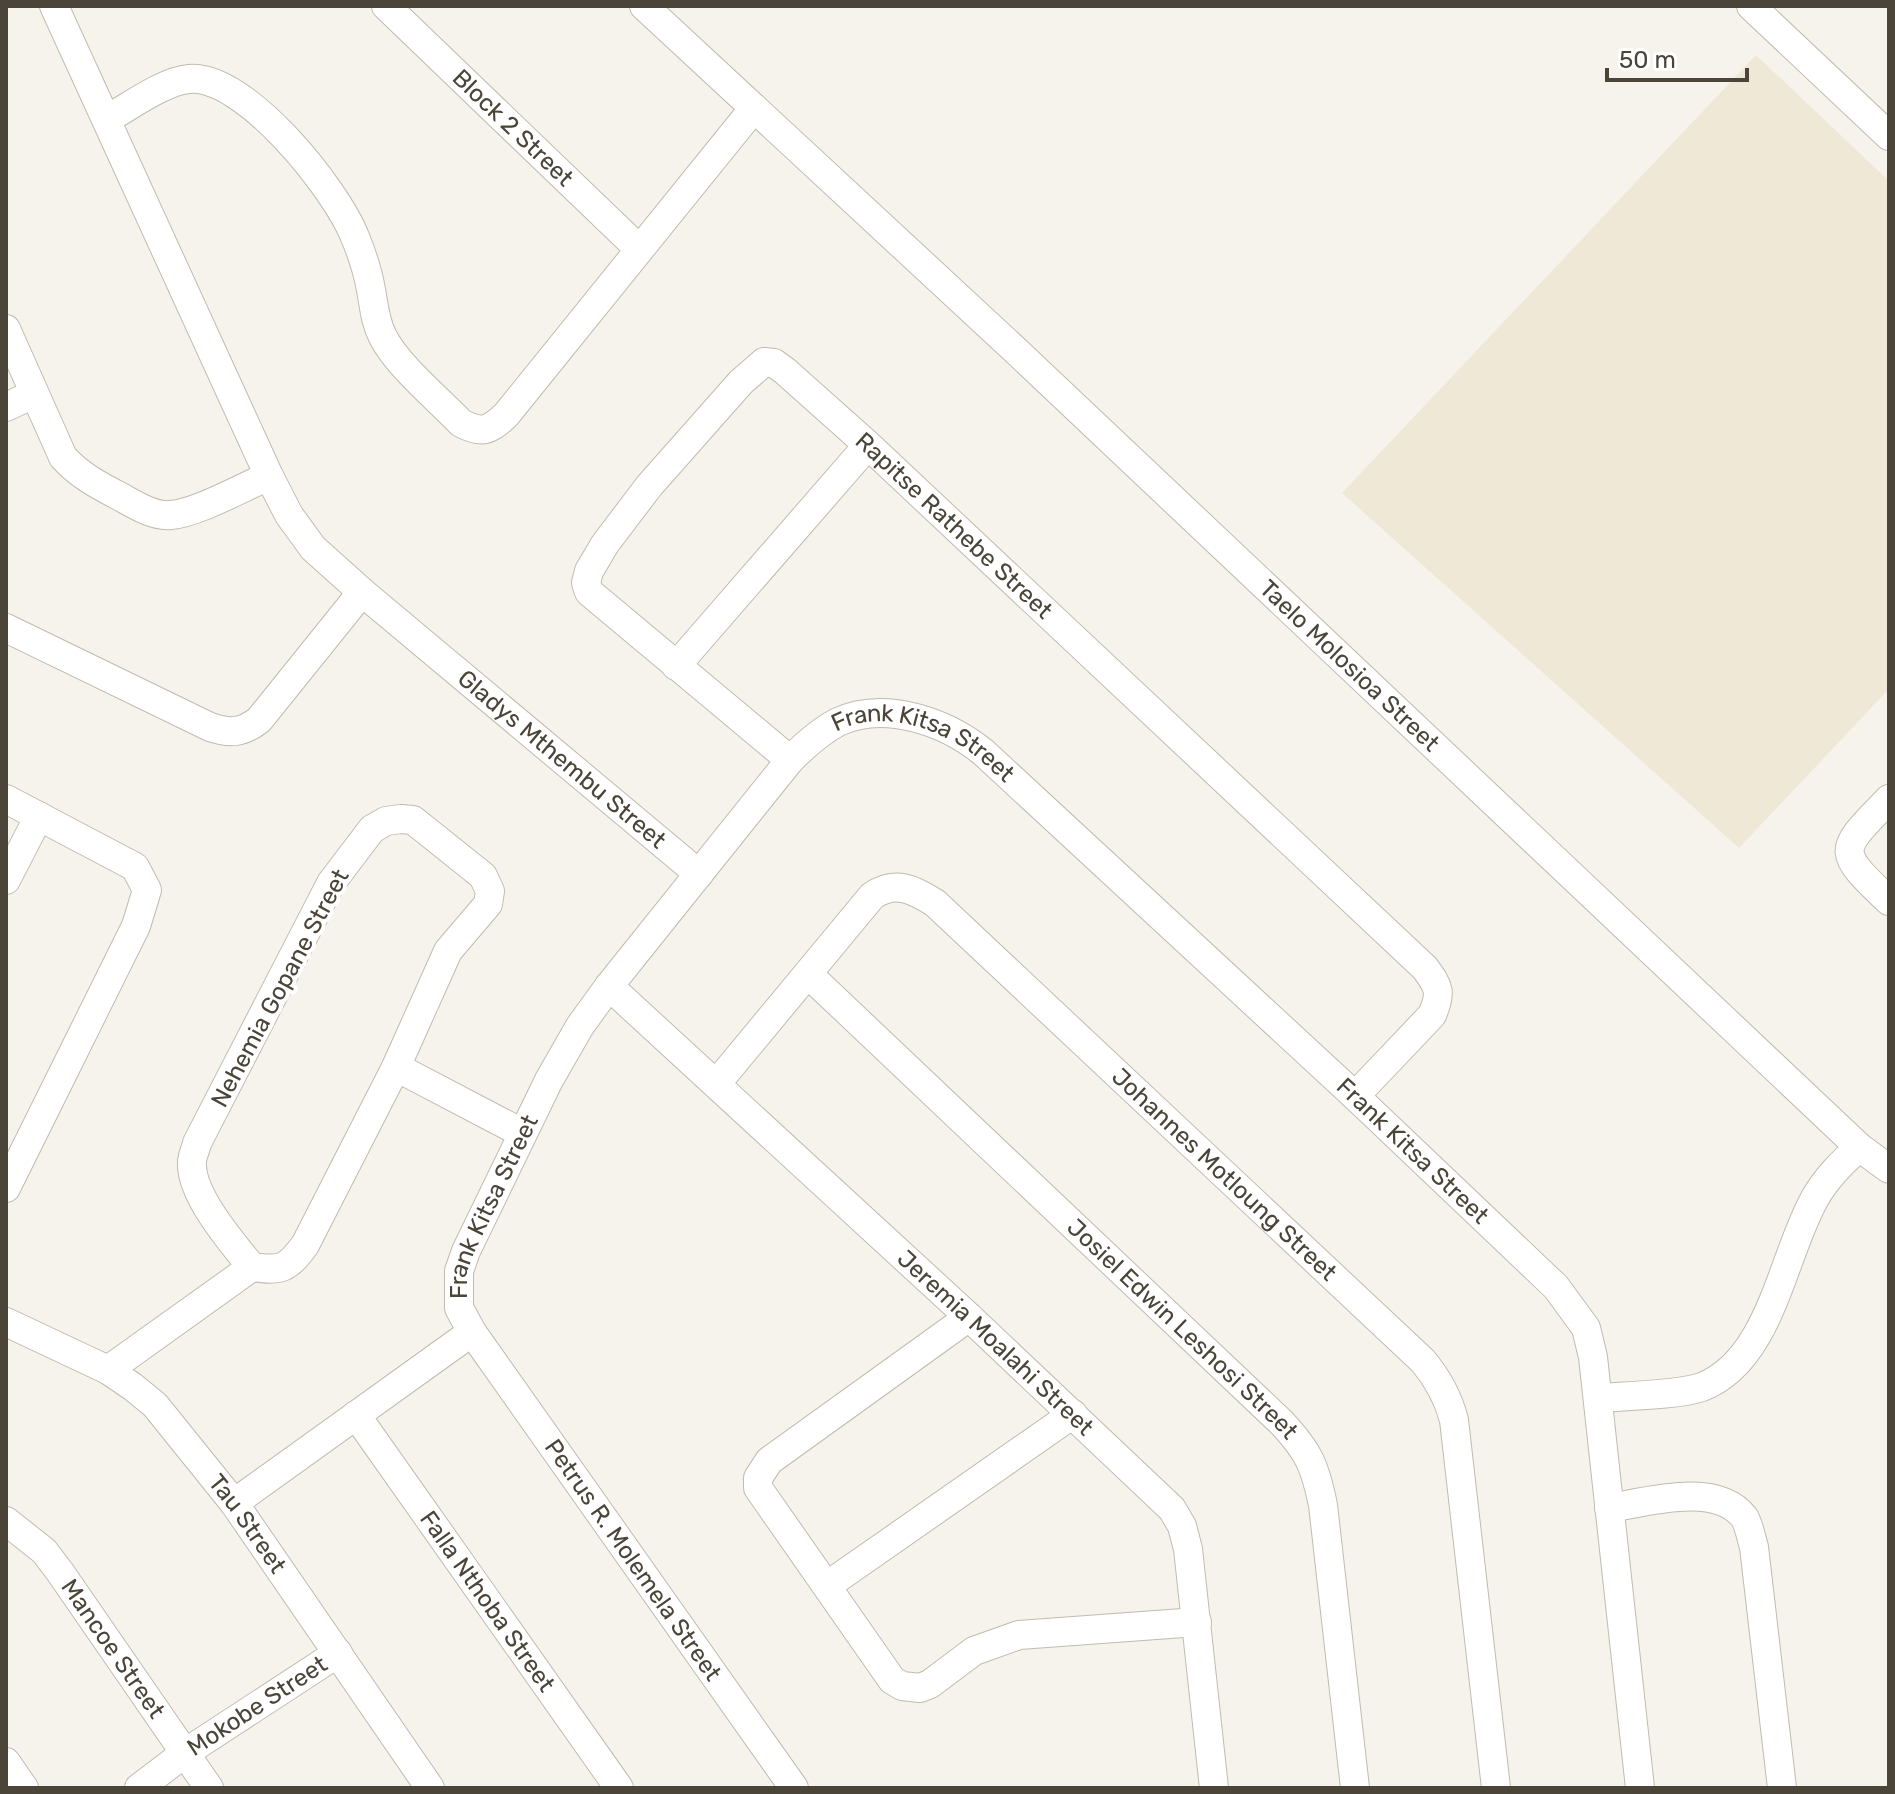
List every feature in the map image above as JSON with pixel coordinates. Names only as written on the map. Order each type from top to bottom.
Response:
[{"type":"street","name":"Gladys Mthembu Street","points":[[54,6],[269,476],[289,515],[313,548],[699,874]]},
{"type":"street","name":"Block 2 Street","points":[[386,6],[639,249]]},
{"type":"street","name":"Taelo Molosioa Street","points":[[644,6],[1013,348],[1859,1147],[1889,1169]]},
{"type":"street","points":[[1751,6],[1889,136]]},
{"type":"street","points":[[107,119],[168,85],[186,79],[203,79],[223,86],[245,100],[317,173],[343,210],[366,268],[377,321],[390,350],[461,423],[474,430],[484,430],[506,415],[754,108]]},
{"type":"street","points":[[6,329],[63,457],[94,483],[150,512],[169,516],[188,511],[269,476]]},
{"type":"street","name":"Rapitse Rathebe Street","points":[[790,760],[589,592],[586,583],[594,559],[649,486],[741,382],[764,362],[774,363],[785,371],[868,445],[1425,968],[1437,986],[1439,999],[1432,1015],[1355,1096]]},
{"type":"street","points":[[6,407],[34,394]]},
{"type":"street","points":[[676,666],[868,445]]},
{"type":"street","points":[[6,628],[210,727],[236,732],[247,729],[259,720],[362,592]]},
{"type":"street","name":"Frank Kitsa Street","points":[[234,1503],[472,1332],[459,1308],[457,1288],[466,1251],[522,1133],[580,1026],[790,760],[811,740],[840,721],[870,714],[903,715],[933,721],[968,740],[1355,1096],[1556,1287],[1575,1310],[1586,1328],[1598,1398],[1640,1788]]},
{"type":"street","points":[[6,799],[125,859],[135,867],[147,890],[136,926],[6,1188]]},
{"type":"street","points":[[1889,799],[1855,835],[1849,849],[1858,871],[1889,901]]},
{"type":"street","points":[[6,880],[39,816]]},
{"type":"street","name":"Nehemia Gopane Street","points":[[413,820],[483,876],[490,891],[488,904],[448,951],[396,1067],[305,1245],[292,1263],[276,1270],[252,1267],[217,1222],[195,1182],[192,1162],[197,1143],[331,883],[372,829],[386,821],[413,820]]},
{"type":"street","name":"Johannes Motloung Street","points":[[717,1083],[872,896],[892,887],[915,890],[935,903],[1423,1361],[1448,1399],[1454,1420],[1496,1788]]},
{"type":"street","name":"Josiel Edwin Leshosi Street","points":[[808,974],[1302,1445],[1317,1473],[1323,1505],[1355,1788]]},
{"type":"street","name":"Jeremia Moalahi Street","points":[[609,986],[969,1317],[1172,1509],[1182,1526],[1188,1549],[1214,1788]]},
{"type":"street","points":[[396,1067],[522,1133]]},
{"type":"street","points":[[1598,1398],[1698,1388],[1722,1377],[1738,1362],[1752,1344],[1765,1317],[1814,1199],[1829,1176],[1859,1147]]},
{"type":"street","points":[[108,1370],[252,1267]]},
{"type":"street","points":[[969,1317],[769,1461],[758,1478],[758,1488],[892,1680],[912,1688],[930,1684],[974,1651],[1019,1635],[1197,1622]]},
{"type":"street","name":"Tau Street","points":[[6,1322],[108,1370],[155,1405],[234,1503],[430,1788]]},
{"type":"street","name":"Petrus R. Molemela Street","points":[[472,1332],[794,1788]]},
{"type":"street","points":[[828,1585],[1073,1414]]},
{"type":"street","name":"Falla Nthoba Street","points":[[356,1415],[619,1788]]},
{"type":"street","points":[[1609,1508],[1687,1496],[1720,1501],[1744,1518],[1754,1547],[1782,1788]]},
{"type":"street","name":"Mancoe Street","points":[[6,1521],[44,1551],[60,1572],[209,1788]]},
{"type":"street","name":"Mokobe Street","points":[[139,1788],[185,1753],[338,1653]]},
{"type":"street","points":[[6,1762],[24,1788]]},
{"type":"shaded area","points":[[1756,55],[1889,181],[1889,689],[1739,848],[1342,493]]}]
